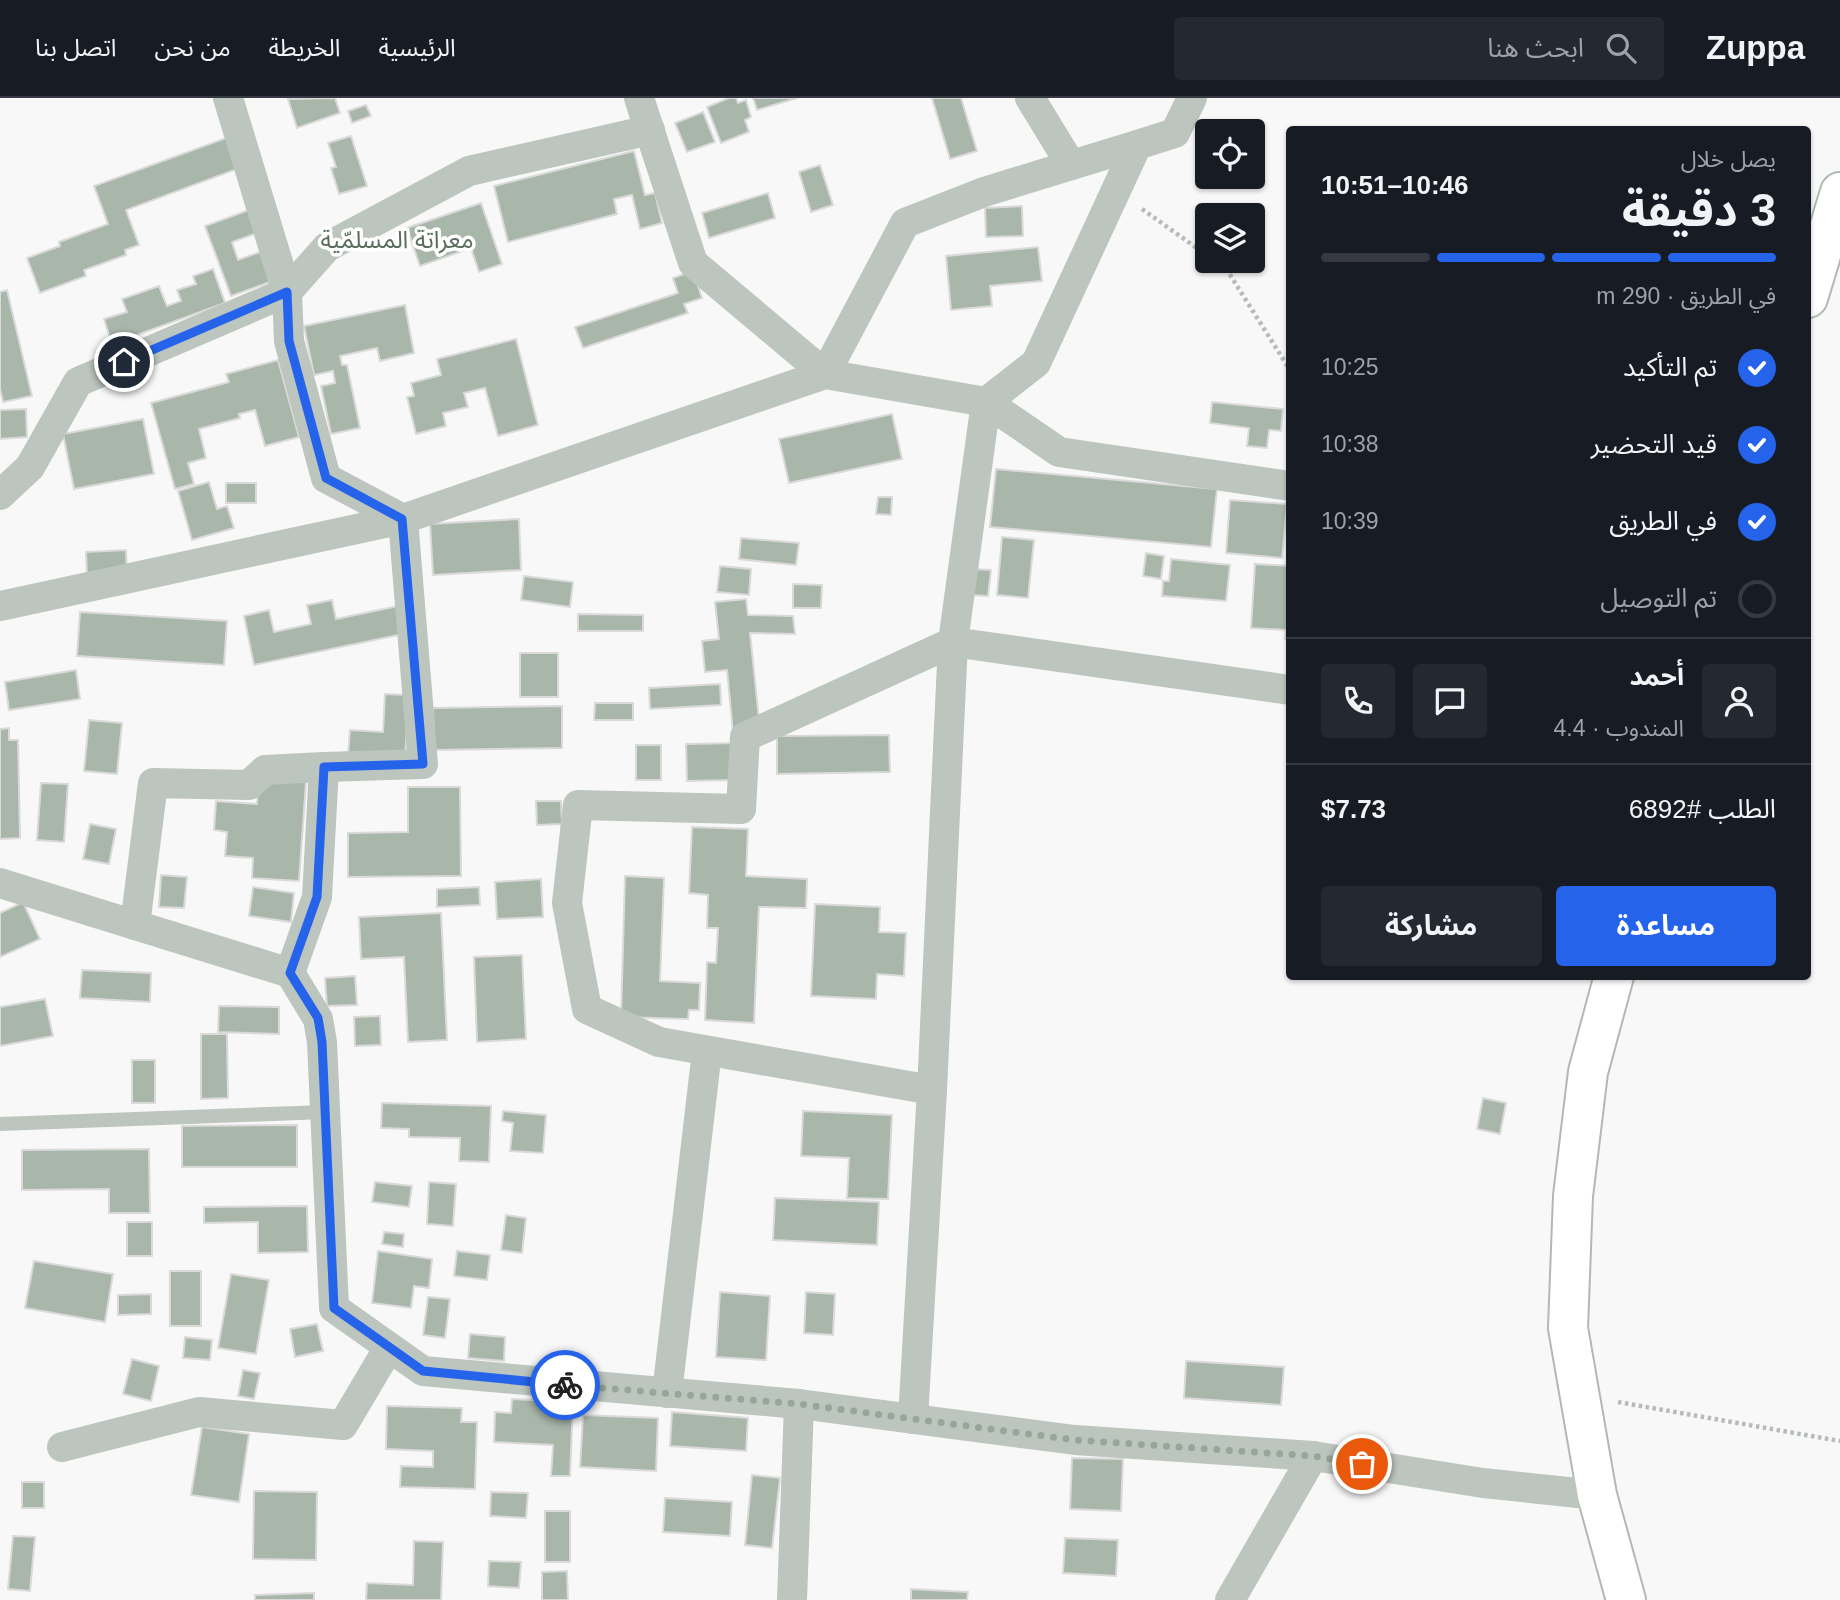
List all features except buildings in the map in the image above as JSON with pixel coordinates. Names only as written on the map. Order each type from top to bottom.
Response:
[{"type":"street","points":[[228,98],[287,292],[289,341],[326,478],[402,519]]},
{"type":"street","points":[[639,98],[693,263],[825,374]]},
{"type":"street","points":[[1030,98],[1071,164]]},
{"type":"street","points":[[825,374],[905,223],[984,192],[1175,132],[1192,98]]},
{"type":"street","points":[[0,495],[30,467],[78,382],[287,292],[327,247],[469,171],[650,130]]},
{"type":"street","points":[[913,1419],[953,642],[986,402],[1036,363],[1137,145]]},
{"type":"street","points":[[1811,288],[1840,192]]},
{"type":"street","points":[[0,606],[402,519],[825,374],[986,402],[1059,452],[1286,485]]},
{"type":"street","points":[[135,925],[153,783],[249,785],[265,770],[423,764],[402,519]]},
{"type":"street","points":[[932,1090],[659,1042],[587,1009],[568,903],[578,805],[741,809],[745,737],[953,642],[1286,689]]},
{"type":"street","points":[[290,973],[317,897],[324,767]]},
{"type":"street","points":[[0,883],[290,973],[318,1018],[322,1042],[334,1308],[388,1349],[423,1371],[799,1404],[1075,1440],[1313,1456],[1483,1483],[1597,1495]]},
{"type":"street","points":[[1613,980],[1588,1072],[1573,1196],[1568,1328],[1597,1495],[1626,1600]]},
{"type":"street","points":[[667,1393],[707,1051]]},
{"type":"street","points":[[62,1447],[199,1412],[343,1425],[388,1349]]},
{"type":"street","points":[[792,1600],[799,1404]]},
{"type":"street","points":[[1230,1600],[1313,1456]]},
{"type":"lane","points":[[0,1124],[325,1112]]},
{"type":"path","points":[[1115,191],[1195,247]]},
{"type":"path","points":[[1229,273],[1286,364]]},
{"type":"path","points":[[1579,1395],[1840,1441]]},
{"type":"way so far","points":[[565,1385],[799,1404],[1075,1440],[1313,1456],[1362,1464]]},
{"type":"district","name":"معراتة المسلمّية","points":[[397,240]]},
{"type":"route","points":[[124,362],[287,292],[289,341],[326,478],[402,519],[423,764],[324,767],[317,897],[290,973],[318,1018],[322,1042],[334,1308],[388,1349],[423,1371],[565,1385]]}]
